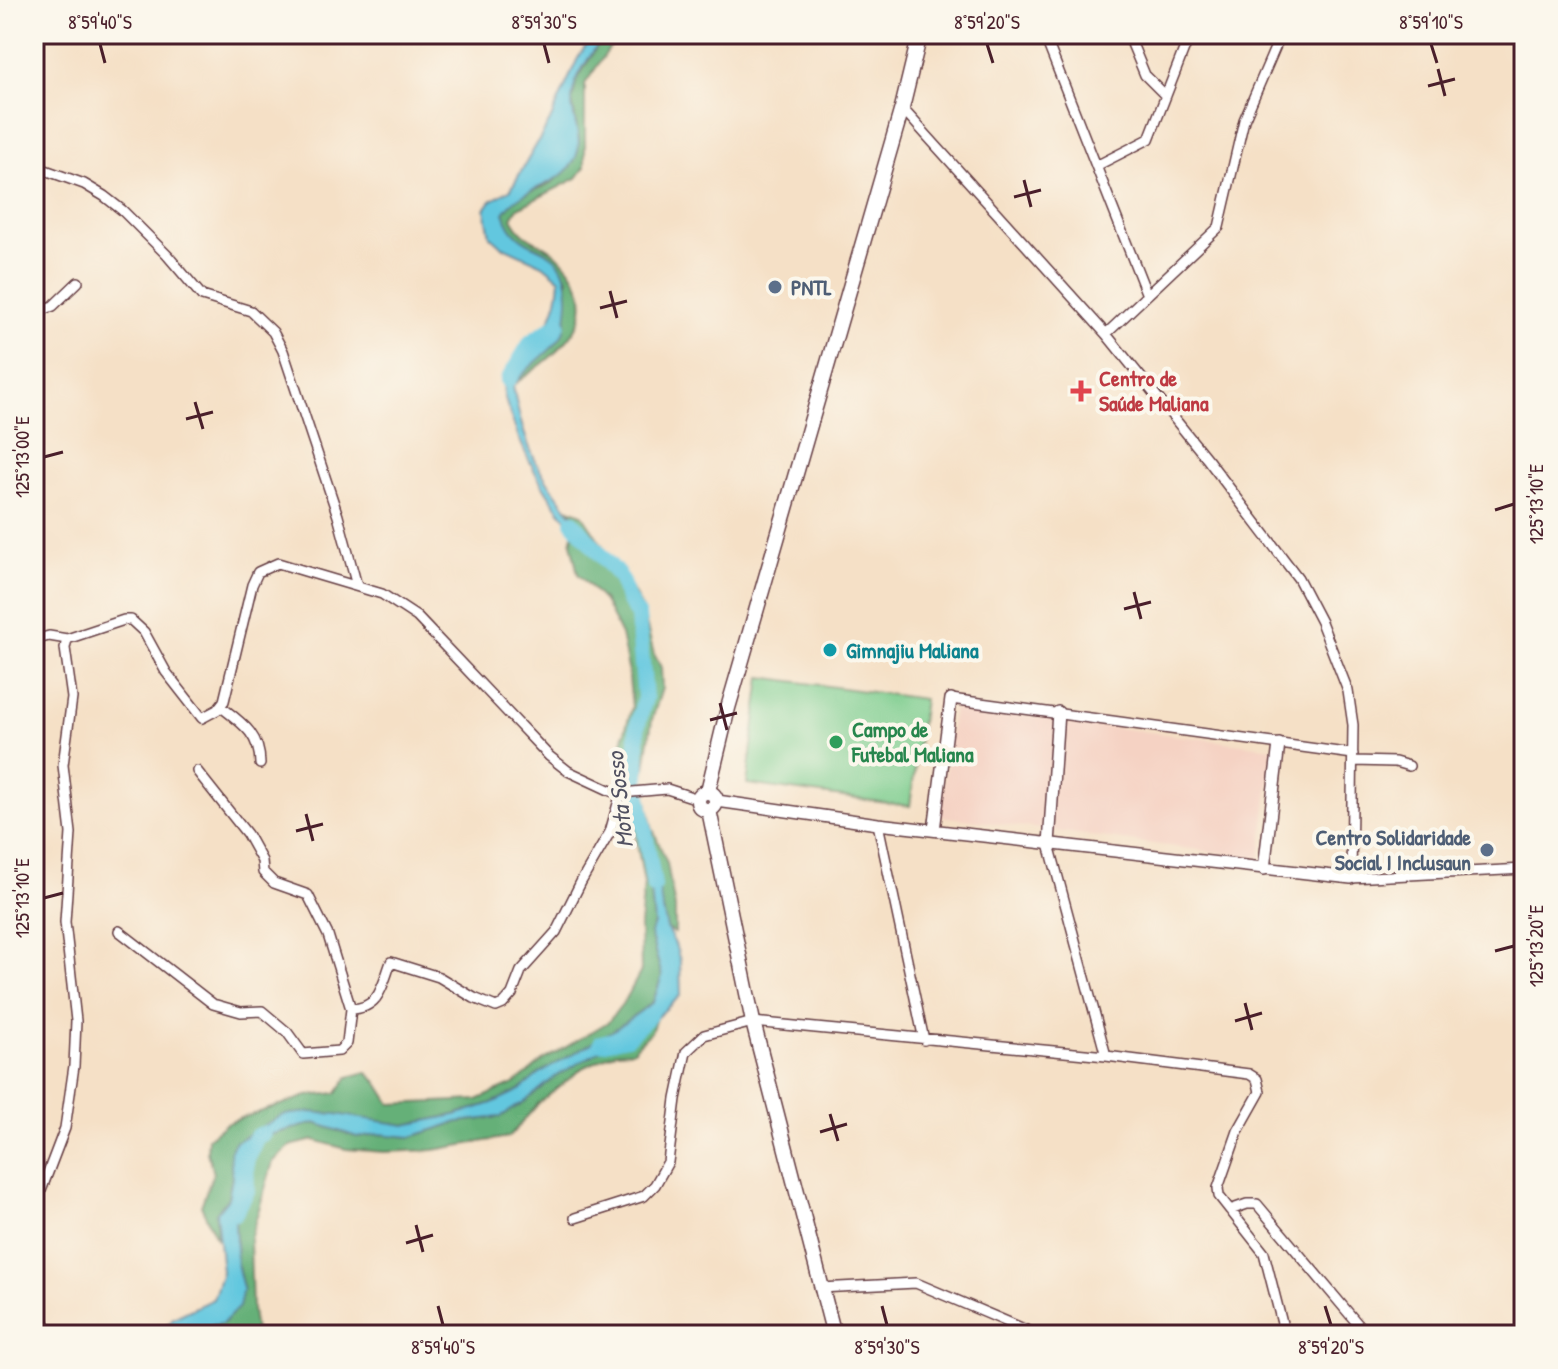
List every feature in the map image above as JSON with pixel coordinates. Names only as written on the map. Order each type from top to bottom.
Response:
[{"type":"main road","points":[[834,1335],[753,1022],[708,800],[728,708],[902,108],[920,34]]},
{"type":"street","points":[[1044,34],[1147,295]]},
{"type":"street","points":[[1128,34],[1145,75],[1166,96]]},
{"type":"street","points":[[1096,166],[1149,139],[1190,34]]},
{"type":"street","points":[[1106,334],[1219,227],[1244,120],[1281,34]]},
{"type":"street","points":[[902,108],[1106,334],[1298,578],[1330,642],[1348,691],[1353,758],[1351,878]]},
{"type":"street","points":[[34,166],[84,184],[104,196],[167,255],[202,296],[251,311],[273,332],[283,351],[338,516],[357,586]]},
{"type":"street","points":[[34,313],[53,306],[78,282]]},
{"type":"street","points":[[34,640],[49,636],[67,639],[131,620],[144,632],[166,672],[202,718],[224,701],[252,585],[258,572],[278,563],[382,594],[417,617],[549,756],[568,771],[621,793],[667,789],[708,800],[878,824],[1351,878],[1524,869]]},
{"type":"street","points":[[34,1209],[65,1128],[74,1066],[76,1021],[65,922],[71,833],[63,765],[72,698],[65,648],[67,639]]},
{"type":"street","points":[[934,830],[951,699],[1279,744],[1409,766]]},
{"type":"street","points":[[220,706],[255,738],[260,764]]},
{"type":"street","points":[[1058,712],[1049,844],[1106,1056]]},
{"type":"street","points":[[1264,869],[1279,744]]},
{"type":"street","points":[[119,931],[213,1004],[241,1012],[262,1011],[287,1032],[303,1054],[339,1051],[347,1043],[351,1009],[328,935],[308,895],[274,883],[263,872],[262,861],[247,834],[197,771]]},
{"type":"street","points":[[351,1009],[366,1008],[374,1001],[391,962],[439,977],[496,1007],[503,1004],[512,994],[521,971],[556,932],[610,832],[621,793]]},
{"type":"street","points":[[878,824],[924,1040]]},
{"type":"street","points":[[575,1218],[644,1196],[655,1185],[668,1162],[686,1052],[693,1042],[704,1035],[753,1022],[1106,1056],[1249,1074],[1257,1079],[1260,1092],[1238,1131],[1218,1188],[1219,1196],[1264,1253],[1285,1335]]},
{"type":"street","points":[[1230,1210],[1257,1204],[1367,1335]]},
{"type":"street","points":[[820,1288],[916,1283],[1038,1335]]},
{"type":"street","points":[[34,1305],[46,1326],[47,1335]]},
{"type":"shaded area","points":[[954,707],[1273,748],[1260,858],[940,816]]},
{"type":"green space","points":[[604,34],[619,34],[585,84],[585,167],[577,178],[518,208],[512,218],[527,237],[558,256],[575,277],[582,296],[582,314],[563,345],[513,385],[562,335],[568,279],[552,256],[511,230],[504,213],[517,199],[556,179],[579,140],[572,101],[576,82]]},
{"type":"green space","points":[[570,509],[582,514],[622,570],[642,608],[654,654],[661,667],[662,688],[652,720],[643,781],[652,827],[667,863],[675,908],[675,933],[667,929],[655,872],[649,866],[654,924],[650,933],[662,976],[653,1002],[614,1030],[540,1073],[520,1090],[492,1103],[455,1115],[405,1125],[309,1112],[256,1131],[235,1143],[231,1152],[232,1177],[228,1198],[216,1213],[217,1240],[201,1206],[213,1173],[207,1152],[208,1138],[227,1123],[307,1096],[337,1093],[348,1077],[366,1072],[377,1082],[391,1104],[477,1100],[516,1083],[541,1062],[608,1022],[626,999],[641,971],[640,925],[644,883],[625,775],[623,738],[632,707],[628,669],[621,635],[604,601],[578,574],[571,543],[574,530],[591,547]]},
{"type":"green space","name":"Campo de Futebal Maliana","points":[[761,677],[924,699],[910,806],[747,784]]},
{"type":"green space","points":[[656,1018],[651,1032],[632,1051],[616,1052],[584,1067],[539,1103],[509,1137],[434,1150],[384,1152],[346,1149],[314,1140],[290,1146],[273,1162],[250,1239],[255,1332],[252,1335],[184,1335],[194,1328],[222,1324],[243,1288],[237,1264],[235,1222],[246,1203],[242,1175],[245,1155],[269,1135],[315,1123],[357,1137],[379,1134],[411,1137],[458,1122],[500,1117],[555,1077]]},
{"type":"water","points":[[593,34],[604,34],[579,75],[573,92],[572,108],[579,143],[576,157],[562,175],[521,197],[504,213],[511,228],[521,238],[553,256],[566,280],[567,315],[561,337],[513,386],[532,454],[593,550],[567,520],[536,473],[519,439],[504,391],[508,373],[532,348],[550,320],[560,279],[543,265],[501,246],[490,236],[485,209],[491,201],[511,189],[550,121],[577,60]]},
{"type":"water","points":[[649,865],[655,871],[667,929],[680,961],[681,995],[656,1018],[555,1077],[500,1117],[458,1122],[411,1137],[379,1134],[357,1137],[315,1123],[269,1135],[245,1156],[242,1176],[246,1203],[235,1222],[237,1264],[243,1288],[239,1307],[222,1324],[194,1328],[184,1335],[159,1335],[173,1318],[213,1299],[222,1272],[216,1213],[228,1198],[232,1177],[230,1152],[235,1142],[283,1115],[309,1112],[336,1114],[405,1125],[455,1115],[492,1103],[520,1090],[540,1073],[614,1030],[653,1002],[662,976],[650,933],[654,924]]},
{"type":"waterway","name":"Mota Sosso","points":[[508,380],[531,342],[558,324]]},
{"type":"waterway","name":"Mota Sosso","points":[[573,522],[620,577],[638,616],[645,698],[637,727],[637,784],[654,886]]},
{"type":"waterway","name":"Mota Sosso","points":[[601,1043],[627,1037],[649,1016]]},
{"type":"waterway","name":"Mota Sosso","points":[[235,1213],[247,1191],[246,1161],[257,1136],[263,1134]]},
{"type":"place","name":"PNTL","points":[[775,287]]},
{"type":"place","name":"Centro de Saúde Maliana","points":[[1081,391]]},
{"type":"place","name":"Gimnajiu Maliana","points":[[830,650]]},
{"type":"place","name":"Campo de Futebal Maliana","points":[[836,742]]},
{"type":"place","name":"Centro Solidaridade Social I Inclusaun","points":[[1487,850]]}]
